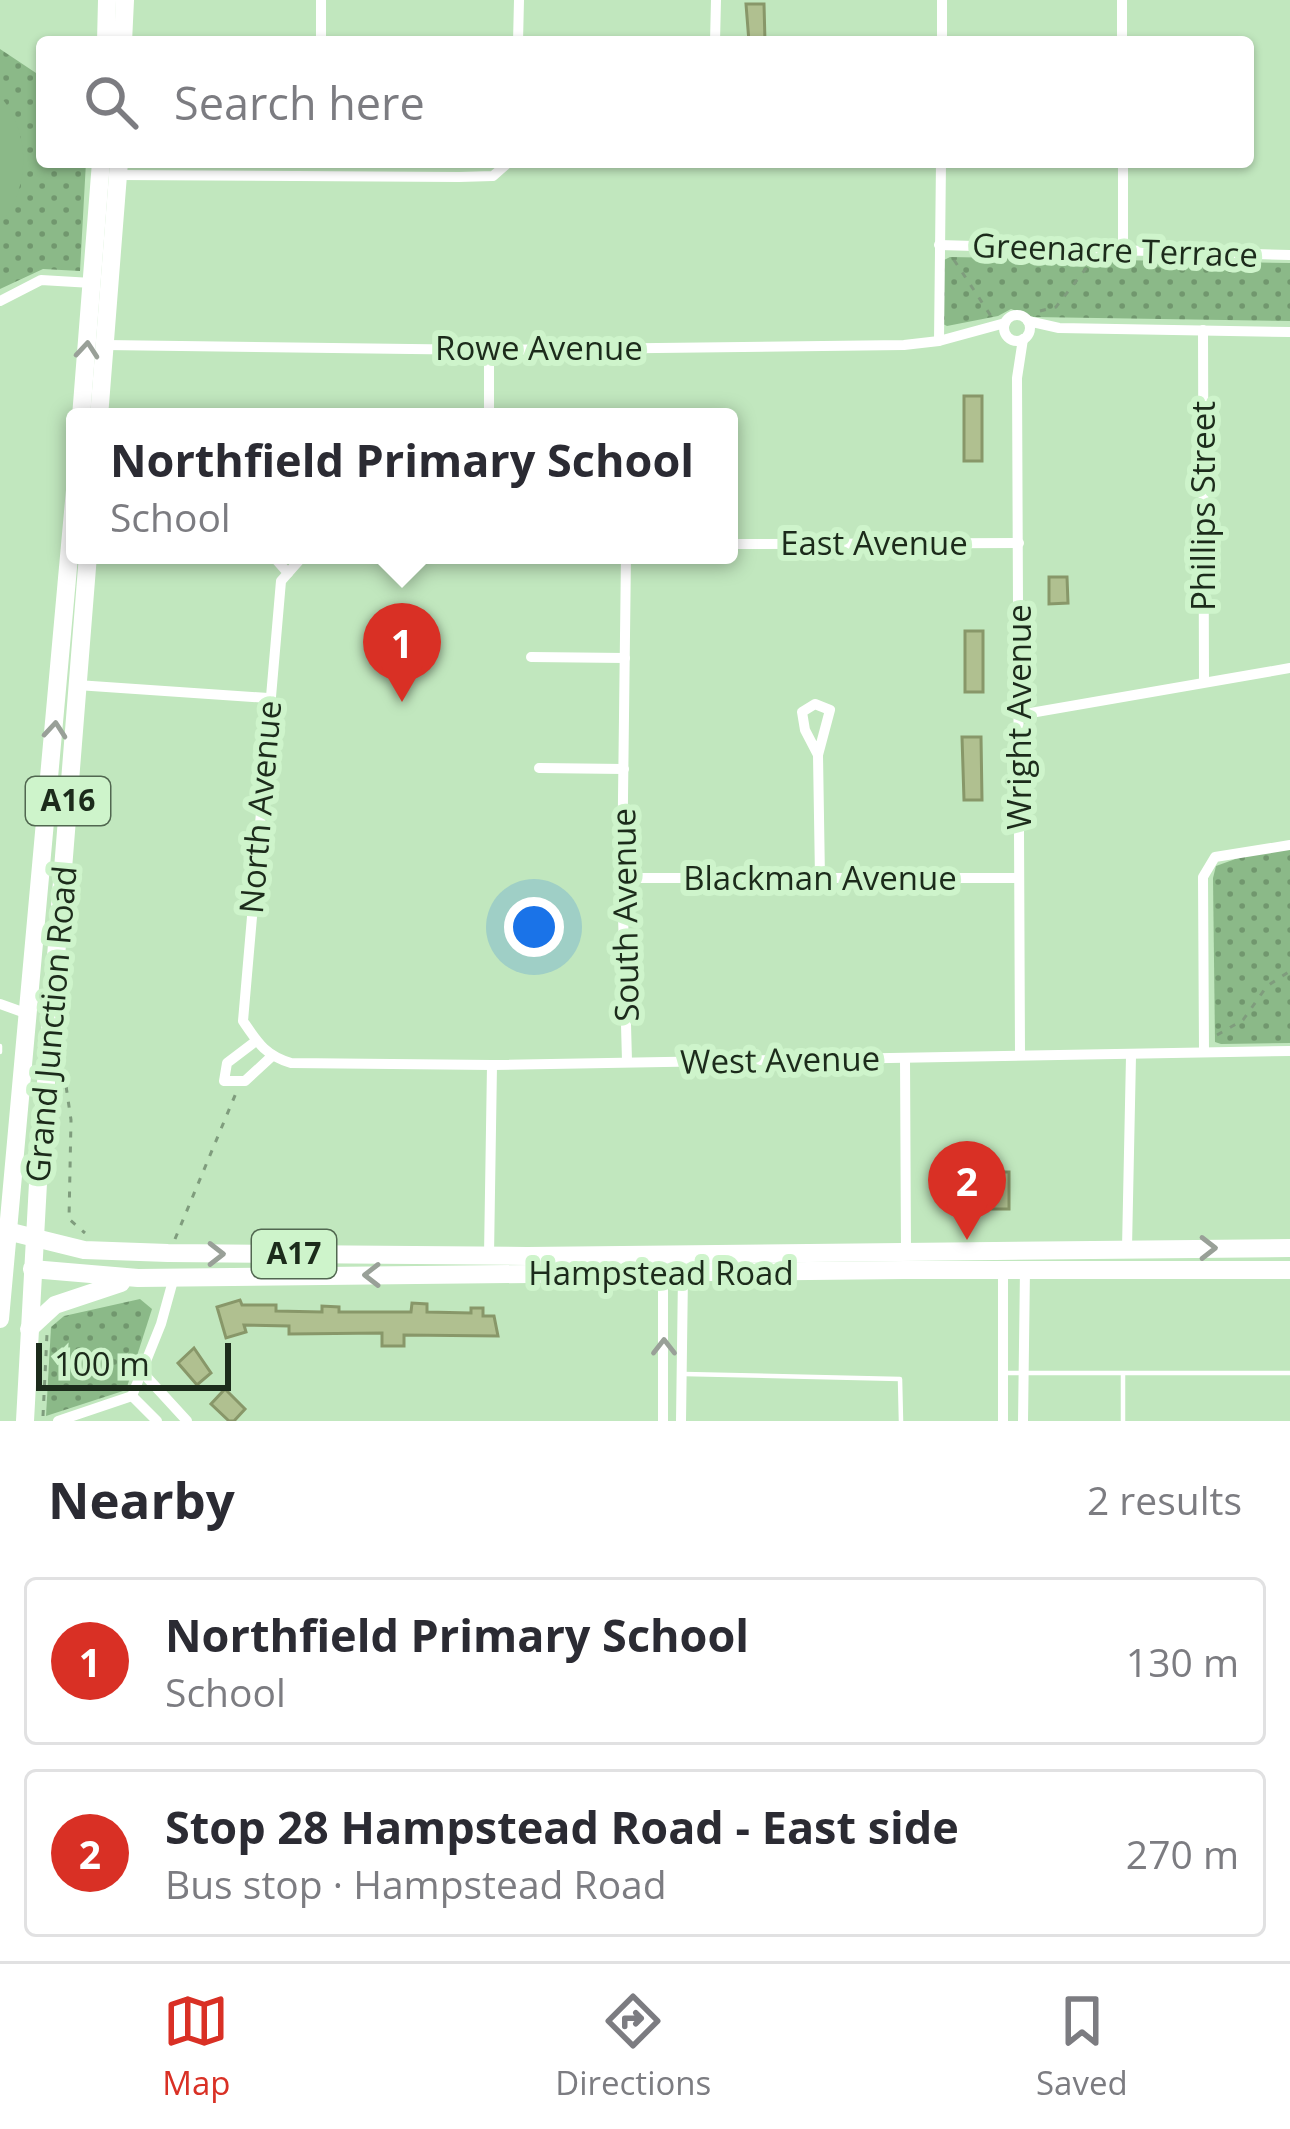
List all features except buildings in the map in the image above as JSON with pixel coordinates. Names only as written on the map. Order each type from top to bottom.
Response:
[{"type":"highway","points":[[106,0],[106,36]]},
{"type":"highway","points":[[124,0],[124,36]]},
{"type":"highway","points":[[100,408],[105,345],[101,168]]},
{"type":"highway","points":[[82,408],[119,169]]},
{"type":"highway","name":"Grand Junction Road","points":[[34,1419],[38,1326],[32,1269],[52,1016],[72,564]]},
{"type":"highway","name":"Grand Junction Road","points":[[0,1318],[28,1014],[87,564]]},
{"type":"highway","points":[[28,1014],[52,1016]]},
{"type":"highway","name":"A17","points":[[7,1231],[34,1239]]},
{"type":"highway","name":"Hampstead Road","points":[[34,1239],[99,1252],[489,1264],[1004,1260],[1025,1269],[1290,1270]]},
{"type":"highway","points":[[1024,1248],[1025,1269]]},
{"type":"highway","name":"Hampstead Road","points":[[1004,1260],[1024,1248],[1290,1248]]},
{"type":"highway","points":[[1127,1248],[1127,1269]]},
{"type":"highway","name":"Hampstead Road","points":[[32,1269],[137,1278],[489,1264]]},
{"type":"highway","points":[[38,1326],[55,1305],[137,1278]]},
{"type":"street","points":[[321,0],[321,36]]},
{"type":"street","points":[[518,36],[519,0]]},
{"type":"street","points":[[716,0],[716,36]]},
{"type":"street","points":[[942,0],[942,36]]},
{"type":"street","points":[[1123,0],[1123,36]]},
{"type":"street","points":[[119,169],[320,168],[494,176],[503,168]]},
{"type":"street","points":[[939,341],[941,168]]},
{"type":"street","points":[[1123,168],[1123,253]]},
{"type":"street","name":"Greenacre Terrace","points":[[939,245],[1290,256]]},
{"type":"street","points":[[0,301],[40,280],[101,284]]},
{"type":"street","name":"Rowe Avenue","points":[[1014,334],[1016,315],[1059,328]]},
{"type":"street","name":"Wright Avenue","points":[[1020,1055],[1014,334],[1033,319]]},
{"type":"street","name":"Rowe Avenue","points":[[105,345],[489,350],[904,345],[972,333],[1059,328],[1290,332]]},
{"type":"street","name":"Phillips Street","points":[[1203,330],[1204,681]]},
{"type":"street","points":[[489,350],[489,408]]},
{"type":"street","name":"East Avenue","points":[[738,544],[1019,543]]},
{"type":"street","points":[[280,564],[288,573]]},
{"type":"street","name":"North Avenue","points":[[263,1049],[243,1021],[281,581],[295,564]]},
{"type":"street","name":"South Avenue","points":[[626,564],[622,878],[627,1061]]},
{"type":"street","points":[[531,657],[625,658]]},
{"type":"street","points":[[1019,715],[1290,668]]},
{"type":"street","points":[[68,684],[268,698]]},
{"type":"street","points":[[818,755],[820,878]]},
{"type":"street","name":"South Avenue","points":[[538,768],[624,769]]},
{"type":"street","points":[[1204,1052],[1204,877],[1214,857],[1290,845]]},
{"type":"street","name":"Blackman Avenue","points":[[622,878],[1018,878]]},
{"type":"street","points":[[0,1004],[28,1014]]},
{"type":"street","points":[[263,1049],[245,1081],[224,1081],[227,1063],[263,1049]]},
{"type":"street","name":"West Avenue","points":[[263,1049],[291,1063],[492,1065],[1290,1051]]},
{"type":"street","points":[[1127,1248],[1131,1056]]},
{"type":"street","points":[[905,1058],[905,1261]]},
{"type":"street","points":[[489,1264],[492,1065]]},
{"type":"street","points":[[1003,1421],[1004,1260]]},
{"type":"street","points":[[673,1264],[681,1421]]},
{"type":"street","points":[[663,1421],[673,1264]]},
{"type":"street","points":[[1023,1421],[1025,1269]]},
{"type":"street","points":[[58,1421],[132,1396],[174,1277]]},
{"type":"street","points":[[143,1373],[187,1421]]},
{"type":"street","points":[[132,1396],[157,1421]]},
{"type":"lane","points":[[1004,1373],[1290,1373]]},
{"type":"lane","points":[[682,1374],[900,1378],[901,1421]]},
{"type":"lane","points":[[1123,1375],[1123,1421]]},
{"type":"path","points":[[954,258],[991,318]]},
{"type":"path","points":[[1033,319],[1039,311],[1055,307],[1091,266],[1091,260]]},
{"type":"path","points":[[1226,1039],[1212,1038],[1243,1020],[1268,986],[1290,971]]},
{"type":"path","points":[[174,1241],[245,1081]]},
{"type":"path","points":[[34,1419],[38,1326]]},
{"type":"green space","points":[[0,49],[36,73],[36,168],[86,168],[80,271],[43,269],[0,289]]},
{"type":"green space","points":[[0,96],[17,126],[23,160],[17,194],[0,224]]},
{"type":"green space","points":[[944,260],[1290,263],[1290,321],[1033,317],[1011,309],[947,326],[941,323]]},
{"type":"green space","points":[[1290,849],[1290,1043],[1215,1042],[1216,866]]},
{"type":"green space","points":[[140,1299],[152,1309],[126,1390],[46,1416],[51,1327],[64,1316]]},
{"type":"place","name":"Northfield Primary School","points":[[402,702]]},
{"type":"place","name":"Stop 28 Hampstead Road - East side","points":[[967,1240]]}]
